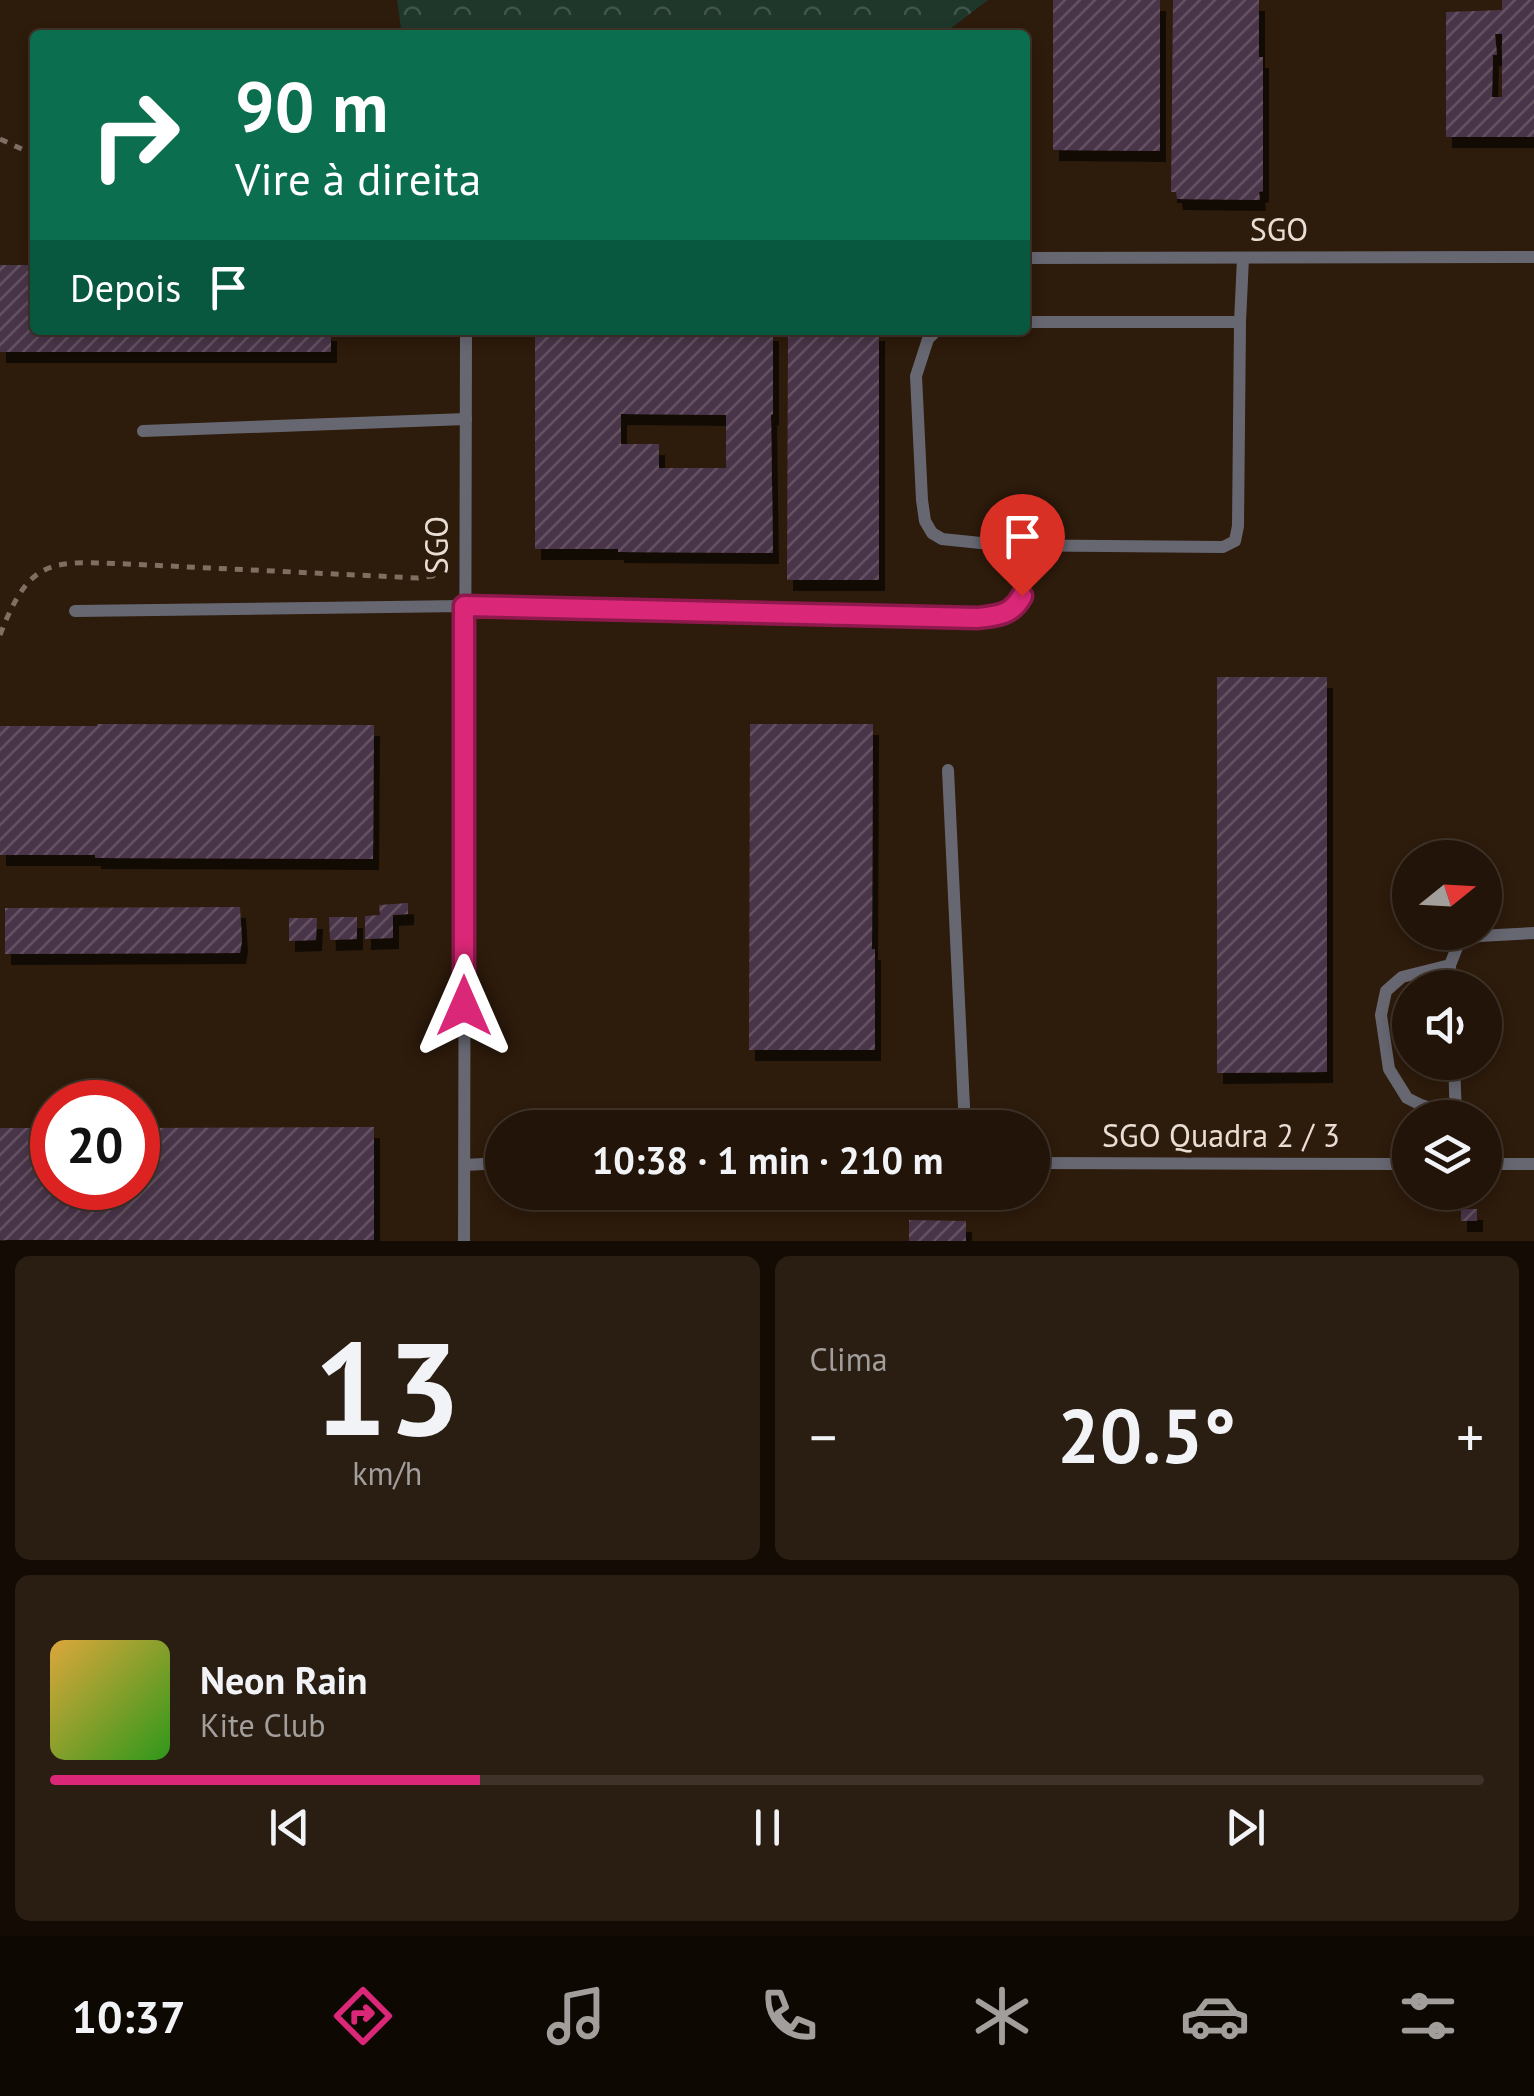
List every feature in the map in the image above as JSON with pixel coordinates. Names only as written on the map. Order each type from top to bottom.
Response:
[{"type":"lane","name":"SGO","points":[[1030,258],[1534,258]]},
{"type":"lane","points":[[932,335],[916,376],[922,500],[925,521],[932,532],[942,539],[1000,545],[1223,546],[1235,541],[1238,526],[1243,258]]},
{"type":"lane","points":[[1030,322],[1240,322]]},
{"type":"lane","name":"SGO","points":[[464,1241],[466,335]]},
{"type":"lane","points":[[142,432],[466,420]]},
{"type":"lane","points":[[76,611],[464,606],[994,616],[1008,612],[1022,596],[1025,545]]},
{"type":"lane","points":[[948,770],[964,1110]]},
{"type":"lane","points":[[1450,970],[1458,946],[1479,936],[1534,933]]},
{"type":"lane","points":[[1411,1100],[1389,1069],[1381,1015],[1386,990],[1402,977],[1450,965]]},
{"type":"lane","name":"SGO Quadra 2 / 3","points":[[1050,1162],[1392,1164]]},
{"type":"lane","points":[[464,1165],[485,1164]]},
{"type":"lane","points":[[1502,1164],[1534,1164]]},
{"type":"path","points":[[0,139],[30,153]]},
{"type":"path","points":[[0,634],[9,612],[34,575],[52,566],[95,562],[418,578],[434,576],[443,567],[443,550]]},
{"type":"green space","points":[[397,0],[988,0],[949,30],[401,30]]},
{"type":"building","points":[[1053,0],[1160,0],[1160,151],[1053,150]]},
{"type":"building","points":[[1173,0],[1259,0],[1259,57],[1263,57],[1260,200],[1177,199],[1176,192],[1171,192]]},
{"type":"building","points":[[1502,0],[1534,0],[1534,137],[1446,137],[1446,12],[1502,10]],"holes":[[[1495,34],[1502,34],[1502,97],[1492,97]]]},
{"type":"building","points":[[0,265],[30,265],[30,335],[331,335],[331,352],[0,352]]},
{"type":"building","points":[[535,335],[773,335],[773,553],[535,549]],"holes":[[[621,414],[726,415],[726,468],[659,468],[659,444],[621,444]]]},
{"type":"building","points":[[788,335],[879,335],[879,580],[787,580]]},
{"type":"building","points":[[1217,677],[1327,677],[1327,1072],[1217,1073]]},
{"type":"building","points":[[750,724],[873,724],[875,1050],[749,1050]]},
{"type":"building","points":[[374,725],[373,859],[0,855],[0,726]]},
{"type":"building","points":[[408,903],[408,914],[393,915],[393,938],[365,939],[365,916],[380,915],[379,905]]},
{"type":"building","points":[[240,907],[240,953],[5,954],[5,908]]},
{"type":"building","points":[[329,917],[357,917],[357,939],[330,940]]},
{"type":"building","points":[[289,918],[317,918],[316,940],[289,941]]},
{"type":"building","points":[[374,1127],[374,1240],[0,1240],[0,1128],[30,1128],[30,1210],[160,1210],[160,1128]]},
{"type":"building","points":[[1461,1210],[1477,1210],[1477,1221],[1461,1221]]},
{"type":"building","points":[[909,1220],[966,1221],[966,1241],[909,1241]]},
{"type":"route","points":[[464,1006],[464,606],[977,618],[1008,612],[1022,596]]}]
